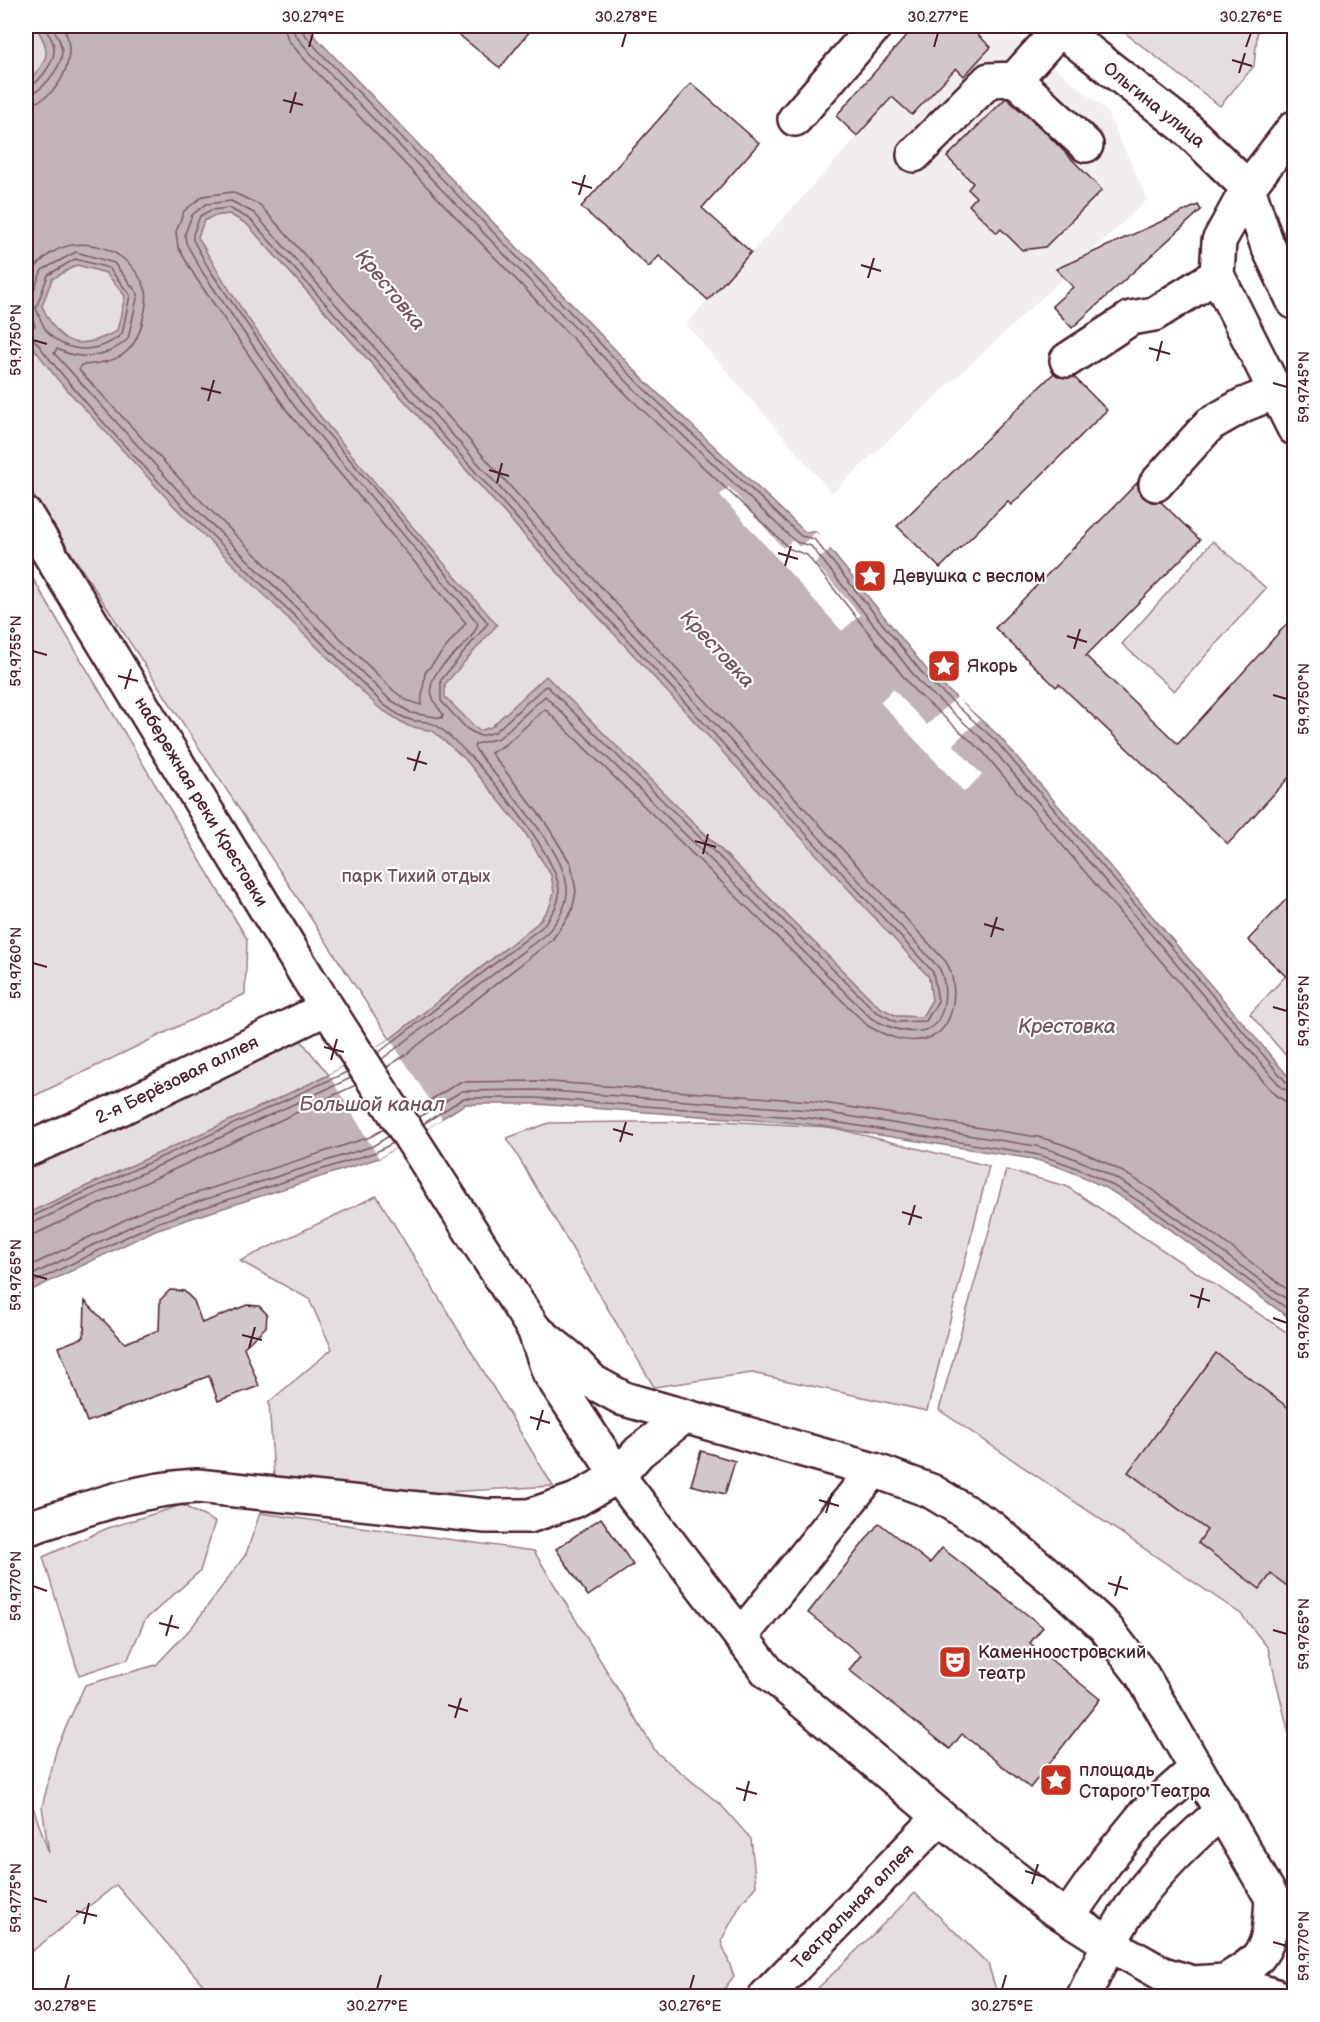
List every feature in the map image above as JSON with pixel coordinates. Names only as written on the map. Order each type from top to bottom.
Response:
[{"type":"street","points":[[795,119],[875,26]]},
{"type":"street","points":[[1015,79],[1058,27]]},
{"type":"street","name":"Ольгина улица","points":[[1058,27],[1185,128],[1248,188]]},
{"type":"street","points":[[914,155],[989,80],[1015,79],[1086,145]]},
{"type":"street","points":[[1294,128],[1248,188],[1219,241],[1217,275],[1294,428]]},
{"type":"street","points":[[1248,188],[1267,244],[1294,302]]},
{"type":"street","points":[[1067,360],[1131,318],[1154,314],[1217,275]]},
{"type":"street","points":[[1156,484],[1210,424],[1243,405],[1275,392]]},
{"type":"street","name":"набережная реки Крестовки","points":[[26,515],[327,1008],[534,1329]]},
{"type":"street","name":"2-я Берёзовая аллея","points":[[26,1150],[111,1113],[327,1008]]},
{"type":"street","points":[[534,1329],[570,1358],[593,1382],[624,1399],[874,1470],[931,1491],[979,1520],[1053,1579],[1105,1627],[1142,1675],[1272,1898],[1294,1922]]},
{"type":"street","points":[[534,1329],[549,1372],[618,1476],[768,1672],[939,1818],[1068,1917],[1108,1943],[1163,1974],[1193,1983],[1225,1981],[1276,1996]]},
{"type":"street","points":[[26,1529],[123,1496],[161,1488],[197,1486],[486,1516],[529,1516],[576,1500],[618,1476],[639,1452],[683,1417]]},
{"type":"street","points":[[741,1636],[874,1470]]},
{"type":"street","points":[[1068,1917],[1106,1862],[1145,1814],[1196,1769]]},
{"type":"street","points":[[1084,1996],[1108,1943],[1139,1896],[1177,1851],[1222,1811]]},
{"type":"street","name":"Театральная аллея","points":[[766,1996],[939,1818]]},
{"type":"street","points":[[1225,1981],[1250,1967],[1266,1949],[1272,1898]]},
{"type":"shaded area","points":[[959,26],[1004,26],[1106,110],[1148,199],[832,493],[686,324]]},
{"type":"green space","name":"парк Тихий отдых","points":[[26,26],[35,26],[46,42],[48,52],[213,216],[229,214],[247,224],[550,564],[876,917],[929,977],[932,1000],[922,1017],[897,1016],[879,1007],[693,822],[550,906],[538,923],[390,1039],[26,484]]},
{"type":"green space","points":[[1116,26],[1258,26],[1254,66],[1220,106]]},
{"type":"green space","points":[[1294,219],[1294,252],[1280,236]]},
{"type":"green space","points":[[1213,541],[1266,588],[1174,691],[1122,644]]},
{"type":"green space","points":[[26,567],[247,939],[245,994],[26,1100]]},
{"type":"green space","points":[[1294,967],[1294,1065],[1250,1014]]},
{"type":"green space","points":[[299,1038],[329,1075],[26,1214],[26,1168],[250,1064]]},
{"type":"green space","points":[[720,1121],[830,1127],[989,1166],[927,1411],[752,1373],[654,1387],[507,1138],[549,1123]]},
{"type":"green space","points":[[1006,1170],[1066,1186],[1294,1337],[1294,1754],[1268,1648],[1241,1614],[939,1410]]},
{"type":"green space","points":[[377,1196],[553,1486],[430,1493],[274,1477],[269,1402],[332,1349],[309,1299],[240,1261]]},
{"type":"green space","points":[[182,1505],[215,1522],[200,1571],[145,1620],[128,1659],[79,1675],[43,1557],[108,1528]]},
{"type":"green space","points":[[260,1513],[534,1551],[656,1752],[722,1806],[751,1839],[756,1886],[741,1904],[721,1941],[734,1976],[719,1996],[213,1996],[116,1885],[26,1956],[26,1787],[49,1853],[42,1807],[57,1747],[85,1685],[156,1665],[192,1627],[246,1554]]},
{"type":"green space","points":[[915,1893],[988,1964],[998,1996],[810,1996]]},
{"type":"water","name":"Крестовка","points":[[35,26],[305,26],[647,383],[805,532],[816,532],[931,675],[999,736],[1294,1083],[1294,1321],[1136,1206],[1068,1171],[1033,1159],[809,1124],[536,1104],[465,1104],[379,1158],[155,1230],[26,1293],[26,1214],[329,1075],[390,1039],[538,923],[550,906],[554,892],[551,875],[524,831],[465,759],[433,731],[408,726],[379,708],[175,507],[58,380],[26,338],[26,84],[39,69],[46,56],[45,43]],"holes":[[[229,214],[247,224],[550,564],[929,977],[932,1000],[922,1017],[897,1016],[879,1007],[546,676],[491,727],[479,731],[445,697],[445,684],[497,625],[338,438],[263,341],[229,290],[198,237],[204,221],[213,216]],[[77,265],[106,273],[125,296],[117,331],[91,342],[81,343],[63,337],[56,330],[42,306],[52,279]]]},
{"type":"pier","points":[[729,487],[783,548],[793,540],[799,547],[816,532],[831,548],[815,563],[860,615],[842,631],[720,495]]},
{"type":"pier","points":[[893,689],[927,725],[957,697],[979,720],[953,744],[982,775],[964,792],[880,702]]},
{"type":"pier","points":[[390,1039],[442,1119],[379,1158],[329,1075]]},
{"type":"building","points":[[448,26],[534,26],[500,68]]},
{"type":"building","points":[[915,26],[968,26],[991,47],[964,76],[956,68],[912,115],[892,97],[857,136],[836,116]]},
{"type":"building","points":[[691,83],[759,143],[702,208],[751,252],[708,300],[659,256],[649,267],[581,207]]},
{"type":"building","points":[[1006,98],[1045,132],[1102,190],[1045,247],[1022,250],[1001,229],[997,233],[969,205],[976,197],[968,189],[973,183],[947,157]]},
{"type":"building","points":[[1198,205],[1201,210],[1072,328],[1052,306],[1073,287],[1056,269]]},
{"type":"building","points":[[1054,373],[1059,377],[1074,377],[1107,410],[1011,505],[1008,501],[940,568],[897,526]]},
{"type":"building","points":[[1138,482],[1143,497],[1152,502],[1161,502],[1200,540],[1086,656],[1178,744],[1294,616],[1294,772],[1228,844],[1059,684],[1056,687],[995,628]]},
{"type":"building","points":[[1294,891],[1294,984],[1248,940]]},
{"type":"building","points":[[170,1290],[184,1291],[194,1301],[202,1323],[247,1305],[259,1306],[267,1314],[266,1327],[244,1347],[259,1386],[218,1401],[209,1376],[87,1422],[59,1347],[84,1337],[85,1301],[125,1343],[159,1330],[160,1300]]},
{"type":"building","points":[[1216,1353],[1294,1412],[1294,1591],[1271,1574],[1260,1589],[1198,1543],[1207,1530],[1128,1472]]},
{"type":"building","points":[[701,1451],[735,1461],[725,1494],[691,1485]]},
{"type":"building","points":[[601,1518],[633,1565],[588,1596],[556,1549]]},
{"type":"building","name":"Каменноостровский театр","points":[[879,1523],[930,1563],[942,1548],[1043,1627],[1030,1643],[1100,1699],[1030,1788],[962,1734],[950,1749],[849,1670],[861,1655],[808,1613]]},
{"type":"place","name":"Девушка с веслом","points":[[870,576]]},
{"type":"place","name":"Якорь","points":[[944,666]]},
{"type":"place","name":"Каменноостровский театр","points":[[955,1662]]},
{"type":"place","name":"площадь Старого Театра","points":[[1056,1780]]},
{"type":"water label","name":"Большой канал","points":[[372,1105]]}]
